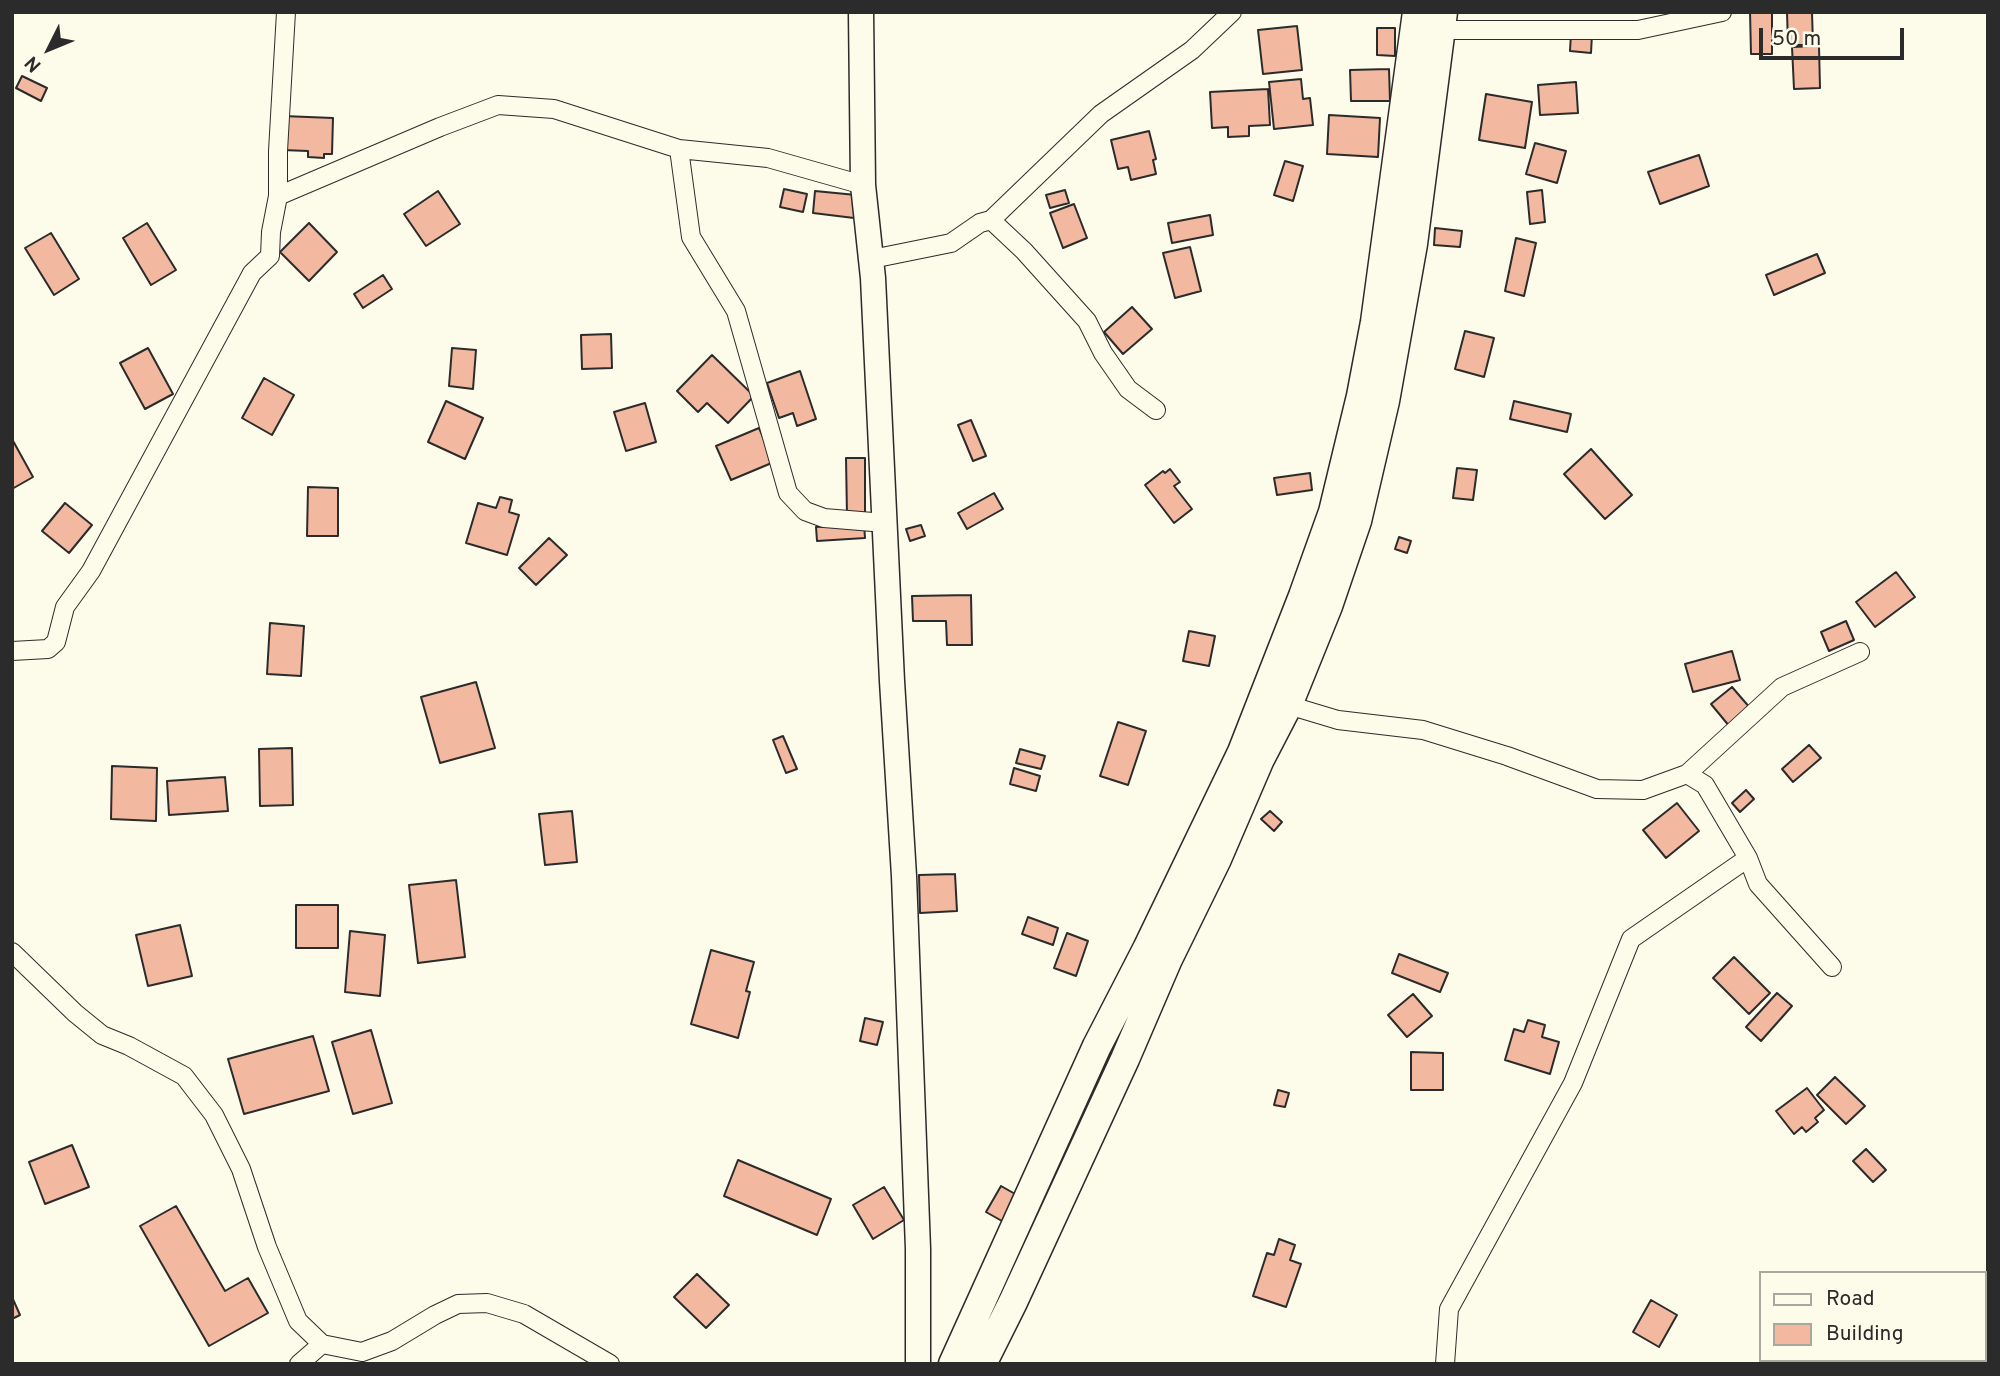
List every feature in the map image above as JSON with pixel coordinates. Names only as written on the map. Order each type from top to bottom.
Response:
[{"type":"main road","points":[[861,12],[863,185],[872,259],[904,876],[918,1249],[918,1364]]},
{"type":"main road","points":[[953,1364],[1097,1046],[1147,950],[1242,752],[1333,512],[1361,396],[1375,322],[1417,12]]},
{"type":"main road","points":[[982,1364],[1125,1059],[1168,959],[1217,859],[1260,759],[1288,705],[1328,606],[1357,521],[1385,401],[1413,244],[1441,21]]},
{"type":"main road","points":[[1020,1216],[1047,1227]]},
{"type":"street","points":[[12,651],[48,649],[56,642],[65,607],[91,571],[252,273],[270,256],[271,232],[278,196],[286,12]]},
{"type":"street","points":[[872,259],[951,243],[980,223],[991,220],[1101,114],[1192,50],[1232,12]]},
{"type":"street","points":[[1441,21],[1638,30],[1722,12]]},
{"type":"street","points":[[278,196],[498,105],[554,109],[679,149],[768,158],[863,185]]},
{"type":"street","points":[[679,149],[691,237],[736,311],[788,493],[805,511],[824,518],[885,523]]},
{"type":"street","points":[[991,220],[1024,251],[1087,321],[1102,353],[1128,389],[1156,410]]},
{"type":"street","points":[[1288,705],[1338,720],[1423,730],[1507,756],[1597,789],[1643,790],[1687,774],[1782,687],[1860,652]]},
{"type":"street","points":[[1687,774],[1704,785],[1748,858],[1758,884],[1832,967]]},
{"type":"street","points":[[1445,1364],[1449,1309],[1573,1083],[1631,939],[1748,858]]},
{"type":"street","points":[[12,952],[75,1013],[102,1035],[129,1046],[184,1076],[214,1115],[241,1169],[267,1247],[298,1321],[321,1344],[362,1352],[392,1340],[458,1304],[486,1303],[524,1314],[610,1364]]},
{"type":"street","points":[[299,1364],[321,1344]]},
{"type":"street","points":[[321,1344],[321,1364]]},
{"type":"building","points":[[1750,12],[1772,12],[1772,54],[1751,54]]},
{"type":"building","points":[[1787,12],[1812,12],[1813,45],[1788,45]]},
{"type":"building","points":[[1297,26],[1302,70],[1263,74],[1258,30]]},
{"type":"building","points":[[1377,28],[1395,28],[1395,56],[1377,55]]},
{"type":"building","points":[[1571,33],[1592,34],[1591,53],[1570,51]]},
{"type":"building","points":[[1819,46],[1820,88],[1794,89],[1792,47]]},
{"type":"building","points":[[1389,69],[1390,101],[1351,101],[1350,70]]},
{"type":"building","points":[[22,76],[47,88],[41,101],[16,88]]},
{"type":"building","points":[[1301,79],[1303,99],[1310,98],[1313,125],[1274,129],[1269,82]]},
{"type":"building","points":[[1576,82],[1578,113],[1540,115],[1538,85]]},
{"type":"building","points":[[1268,89],[1270,125],[1249,126],[1249,136],[1228,137],[1228,127],[1212,128],[1210,92]]},
{"type":"building","points":[[1486,94],[1532,102],[1525,148],[1479,140]]},
{"type":"building","points":[[1329,115],[1380,118],[1378,157],[1327,154]]},
{"type":"building","points":[[283,116],[333,118],[332,154],[324,154],[324,158],[308,157],[308,151],[282,150]]},
{"type":"building","points":[[1149,131],[1156,159],[1153,160],[1156,174],[1131,180],[1128,167],[1118,169],[1111,140]]},
{"type":"building","points":[[1535,143],[1566,151],[1557,183],[1526,174]]},
{"type":"building","points":[[1699,155],[1709,186],[1660,204],[1648,172]]},
{"type":"building","points":[[1285,161],[1303,166],[1293,201],[1274,195]]},
{"type":"building","points":[[784,189],[807,194],[803,212],[780,207]]},
{"type":"building","points":[[1065,190],[1069,203],[1050,208],[1046,195]]},
{"type":"building","points":[[1542,190],[1545,222],[1530,224],[1527,192]]},
{"type":"building","points":[[438,191],[460,224],[426,246],[404,214]]},
{"type":"building","points":[[815,191],[856,195],[854,218],[813,213]]},
{"type":"building","points":[[1074,204],[1087,238],[1063,248],[1050,213]]},
{"type":"building","points":[[1210,215],[1213,235],[1172,243],[1168,223]]},
{"type":"building","points":[[147,223],[176,270],[151,285],[123,238]]},
{"type":"building","points":[[309,223],[337,252],[309,281],[280,252]]},
{"type":"building","points":[[1435,228],[1462,231],[1460,247],[1434,245]]},
{"type":"building","points":[[51,233],[79,279],[54,295],[25,248]]},
{"type":"building","points":[[1516,238],[1536,243],[1524,296],[1505,291]]},
{"type":"building","points":[[1190,247],[1201,291],[1175,298],[1163,253]]},
{"type":"building","points":[[1817,254],[1825,273],[1774,295],[1766,275]]},
{"type":"building","points":[[383,275],[392,289],[363,308],[354,294]]},
{"type":"building","points":[[1132,307],[1152,329],[1123,354],[1104,332]]},
{"type":"building","points":[[1465,331],[1494,338],[1484,377],[1455,369]]},
{"type":"building","points":[[611,334],[612,368],[582,369],[581,335]]},
{"type":"building","points":[[148,348],[173,394],[145,409],[120,363]]},
{"type":"building","points":[[452,348],[476,350],[473,389],[449,386]]},
{"type":"building","points":[[712,355],[754,396],[728,423],[707,403],[698,412],[677,391]]},
{"type":"building","points":[[800,371],[816,419],[797,426],[793,413],[779,418],[767,383]]},
{"type":"building","points":[[264,378],[294,395],[272,435],[242,418]]},
{"type":"building","points":[[446,401],[483,418],[465,459],[428,442]]},
{"type":"building","points":[[1514,401],[1571,414],[1567,432],[1510,419]]},
{"type":"building","points":[[645,403],[656,442],[626,451],[614,412]]},
{"type":"building","points":[[971,420],[986,456],[973,461],[958,425]]},
{"type":"building","points":[[759,428],[774,462],[731,480],[716,446]]},
{"type":"building","points":[[12,439],[33,477],[12,489]]},
{"type":"building","points":[[1591,449],[1632,495],[1605,519],[1564,474]]},
{"type":"building","points":[[846,458],[865,458],[865,516],[847,516]]},
{"type":"building","points":[[1457,468],[1477,470],[1473,500],[1453,498]]},
{"type":"building","points":[[1170,469],[1180,482],[1174,486],[1192,509],[1174,523],[1145,485]]},
{"type":"building","points":[[1310,473],[1312,490],[1277,495],[1274,478]]},
{"type":"building","points":[[308,487],[338,488],[338,536],[307,536]]},
{"type":"building","points":[[994,493],[1003,509],[967,529],[958,513]]},
{"type":"building","points":[[500,497],[512,500],[509,512],[519,515],[507,555],[466,543],[478,503],[496,508]]},
{"type":"building","points":[[65,503],[92,525],[69,553],[42,531]]},
{"type":"building","points":[[864,524],[865,538],[817,541],[816,527]]},
{"type":"building","points":[[921,525],[925,536],[910,541],[906,529]]},
{"type":"building","points":[[1399,537],[1411,541],[1407,553],[1395,549]]},
{"type":"building","points":[[549,538],[567,555],[536,585],[519,568]]},
{"type":"building","points":[[1896,572],[1915,597],[1875,627],[1856,602]]},
{"type":"building","points":[[971,595],[972,645],[947,645],[946,621],[913,621],[912,596]]},
{"type":"building","points":[[1846,621],[1854,640],[1829,651],[1821,632]]},
{"type":"building","points":[[270,623],[304,626],[301,676],[267,674]]},
{"type":"building","points":[[1189,631],[1215,636],[1209,666],[1183,661]]},
{"type":"building","points":[[1732,651],[1740,680],[1693,692],[1685,664]]},
{"type":"building","points":[[476,682],[495,748],[440,763],[421,697]]},
{"type":"building","points":[[1732,687],[1751,709],[1730,727],[1711,704]]},
{"type":"building","points":[[1118,722],[1146,731],[1128,785],[1100,776]]},
{"type":"building","points":[[783,736],[797,769],[786,773],[773,740]]},
{"type":"building","points":[[1809,745],[1821,758],[1793,782],[1782,769]]},
{"type":"building","points":[[292,748],[293,805],[260,806],[259,749]]},
{"type":"building","points":[[1020,749],[1045,756],[1041,769],[1016,763]]},
{"type":"building","points":[[112,766],[157,768],[156,821],[111,819]]},
{"type":"building","points":[[1014,768],[1040,776],[1036,791],[1010,784]]},
{"type":"building","points":[[225,777],[228,811],[169,815],[167,781]]},
{"type":"building","points":[[1746,790],[1754,799],[1740,812],[1732,803]]},
{"type":"building","points":[[1677,803],[1699,831],[1666,858],[1643,830]]},
{"type":"building","points":[[572,811],[577,862],[545,865],[539,814]]},
{"type":"building","points":[[1270,811],[1282,822],[1274,831],[1261,819]]},
{"type":"building","points":[[955,874],[957,911],[920,913],[919,875]]},
{"type":"building","points":[[456,880],[465,957],[418,963],[409,885]]},
{"type":"building","points":[[296,905],[338,905],[338,948],[296,948]]},
{"type":"building","points":[[1028,917],[1058,928],[1053,945],[1022,934]]},
{"type":"building","points":[[180,925],[192,976],[148,986],[136,935]]},
{"type":"building","points":[[350,931],[385,935],[380,996],[345,992]]},
{"type":"building","points":[[1067,933],[1088,941],[1076,976],[1054,968]]},
{"type":"building","points":[[711,950],[754,962],[746,991],[750,992],[738,1038],[691,1024]]},
{"type":"building","points":[[1399,954],[1448,973],[1440,992],[1392,973]]},
{"type":"building","points":[[1734,957],[1770,993],[1749,1014],[1713,978]]},
{"type":"building","points":[[1777,993],[1792,1006],[1761,1041],[1746,1027]]},
{"type":"building","points":[[1413,994],[1432,1016],[1407,1037],[1388,1015]]},
{"type":"building","points":[[865,1018],[883,1022],[877,1045],[860,1041]]},
{"type":"building","points":[[1528,1020],[1545,1025],[1542,1037],[1559,1042],[1550,1074],[1505,1060],[1514,1029],[1524,1032]]},
{"type":"building","points":[[371,1030],[392,1103],[353,1114],[332,1042]]},
{"type":"building","points":[[313,1036],[329,1091],[244,1114],[228,1059]]},
{"type":"building","points":[[1411,1052],[1443,1053],[1443,1090],[1411,1090]]},
{"type":"building","points":[[1835,1077],[1865,1106],[1846,1124],[1817,1095]]},
{"type":"building","points":[[1807,1088],[1824,1110],[1815,1118],[1818,1122],[1806,1132],[1802,1127],[1794,1134],[1776,1111]]},
{"type":"building","points":[[1278,1090],[1289,1093],[1285,1107],[1274,1105]]},
{"type":"building","points":[[72,1145],[89,1187],[45,1204],[29,1162]]},
{"type":"building","points":[[1866,1149],[1886,1170],[1873,1182],[1853,1161]]},
{"type":"building","points":[[738,1160],[831,1199],[817,1235],[724,1196]]},
{"type":"building","points":[[1001,1186],[1024,1199],[1009,1225],[986,1212]]},
{"type":"building","points":[[884,1187],[904,1220],[873,1239],[853,1205]]},
{"type":"building","points":[[176,1206],[225,1291],[248,1278],[268,1313],[209,1346],[140,1226]]},
{"type":"building","points":[[1279,1239],[1295,1245],[1290,1260],[1301,1264],[1286,1307],[1253,1296],[1267,1253],[1274,1255]]},
{"type":"building","points":[[697,1274],[729,1305],[706,1328],[674,1297]]},
{"type":"building","points":[[12,1297],[20,1315],[12,1319]]},
{"type":"building","points":[[1651,1300],[1677,1315],[1659,1347],[1633,1332]]}]
